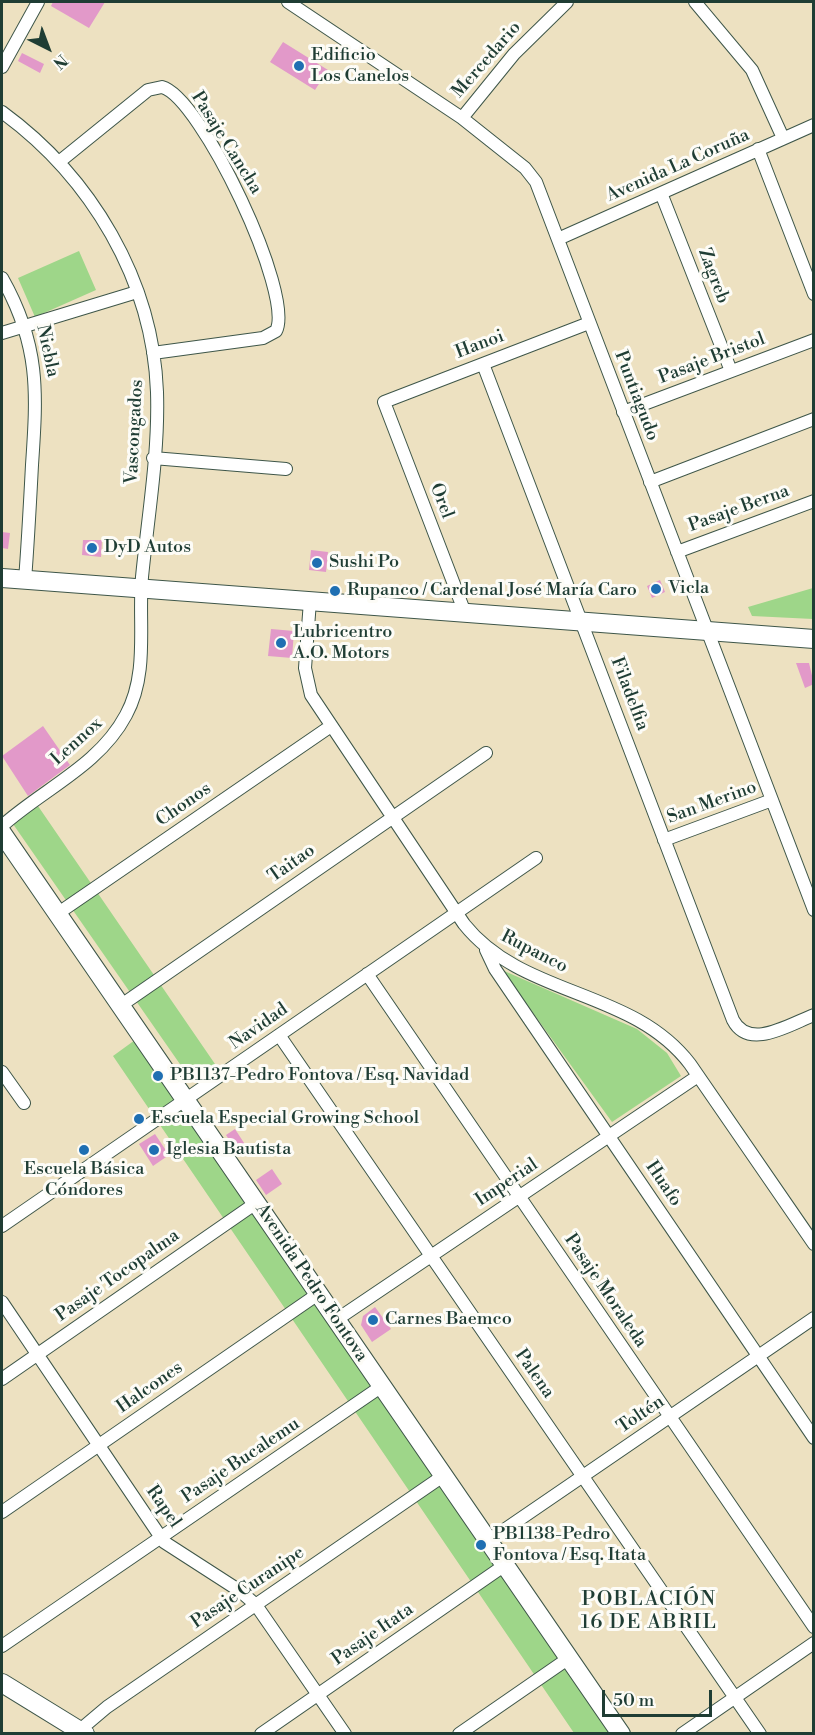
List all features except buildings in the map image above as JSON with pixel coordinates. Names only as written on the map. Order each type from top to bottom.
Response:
[{"type":"main road","points":[[2,578],[813,639]]},
{"type":"main road","name":"Avenida Pedro Fontova","points":[[2,833],[621,1734]]},
{"type":"main road","points":[[2,1683],[80,1732]]},
{"type":"street","points":[[2,67],[38,2]]},
{"type":"street","name":"Puntiagudo","points":[[288,2],[462,117],[529,172],[536,182],[813,910]]},
{"type":"street","points":[[306,13],[314,2]]},
{"type":"street","name":"Mercedario","points":[[462,117],[514,54],[567,2]]},
{"type":"street","points":[[695,2],[752,70],[783,138]]},
{"type":"street","name":"Pasaje Cancha","points":[[59,162],[148,90],[162,87],[171,91],[194,119],[240,196],[269,268],[280,319],[278,327],[272,335],[263,338],[153,353]]},
{"type":"street","name":"Vascongados","points":[[2,112],[59,162],[103,219],[128,267],[137,292],[153,353],[157,393],[141,588]]},
{"type":"street","name":"Avenida La Coruña","points":[[558,239],[813,125]]},
{"type":"street","points":[[758,149],[813,294]]},
{"type":"street","name":"Zagreb","points":[[661,193],[731,371]]},
{"type":"street","name":"Niebla","points":[[2,279],[24,325],[37,390],[25,580]]},
{"type":"street","points":[[2,333],[137,292]]},
{"type":"street","name":"Hanoi","points":[[384,402],[589,323]]},
{"type":"street","name":"Pasaje Bristol","points":[[623,412],[813,340]]},
{"type":"street","name":"Filadelfia","points":[[483,364],[733,1020],[745,1034],[761,1035],[813,1015]]},
{"type":"street","name":"Orel","points":[[384,402],[465,613]]},
{"type":"street","points":[[650,482],[813,419]]},
{"type":"street","points":[[153,458],[286,469]]},
{"type":"street","name":"Pasaje Berna","points":[[677,552],[813,501]]},
{"type":"street","name":"Lennox","points":[[2,826],[82,766],[117,731],[135,694],[140,666],[143,615],[141,588]]},
{"type":"street","name":"Rupanco","points":[[310,601],[305,668],[307,684],[331,726],[456,913],[486,948],[522,970],[641,1020],[672,1042],[698,1076],[813,1244]]},
{"type":"street","name":"Chonos","points":[[57,914],[331,726]]},
{"type":"street","name":"Taitao","points":[[120,1006],[486,753]]},
{"type":"street","name":"San Merino","points":[[664,840],[772,800]]},
{"type":"street","name":"Navidad","points":[[2,1226],[536,858]]},
{"type":"street","name":"Huafo","points":[[486,948],[495,969],[813,1438]]},
{"type":"street","name":"Pasaje Moraleda","points":[[367,974],[813,1627]]},
{"type":"street","name":"Palena","points":[[279,1035],[760,1734]]},
{"type":"street","points":[[2,1072],[24,1103]]},
{"type":"street","name":"Imperial","points":[[336,1320],[698,1076]]},
{"type":"street","name":"Pasaje Tocopalma","points":[[2,1379],[256,1203]]},
{"type":"street","name":"Halcones","points":[[2,1512],[318,1294]]},
{"type":"street","name":"Rapel","points":[[2,1302],[161,1537],[173,1550],[240,1591],[256,1605],[345,1734]]},
{"type":"street","name":"Toltén","points":[[488,1541],[813,1318]]},
{"type":"street","name":"Pasaje Bucalemu","points":[[2,1646],[382,1386]]},
{"type":"street","name":"Pasaje Curanipe","points":[[80,1732],[107,1707],[443,1476]]},
{"type":"street","name":"Pasaje Itata","points":[[261,1734],[505,1565]]},
{"type":"street","points":[[682,1734],[813,1643]]},
{"type":"street","points":[[459,1734],[569,1658]]},
{"type":"green space","points":[[79,251],[96,290],[35,317],[18,278]]},
{"type":"green space","points":[[813,588],[813,619],[752,616],[748,607]]},
{"type":"green space","points":[[38,806],[215,1064],[191,1080],[13,824]]},
{"type":"green space","points":[[502,970],[637,1029],[667,1053],[681,1076],[612,1122]]},
{"type":"green space","points":[[135,1040],[611,1733],[574,1733],[113,1056]]},
{"type":"place","name":"Edificio Los Canelos","points":[[299,66]]},
{"type":"place","name":"DyD Autos","points":[[92,548]]},
{"type":"place","name":"Sushi Po","points":[[317,563]]},
{"type":"place","name":"Vicla","points":[[656,589]]},
{"type":"place","name":"Rupanco / Cardenal José María Caro","points":[[335,591]]},
{"type":"place","name":"Lubricentro A.O. Motors","points":[[281,643]]},
{"type":"place","name":"PB1137-Pedro Fontova / Esq. Navidad","points":[[158,1076]]},
{"type":"place","name":"Escuela Especial Growing School","points":[[139,1119]]},
{"type":"place","name":"Escuela Básica Cóndores","points":[[84,1150]]},
{"type":"place","name":"Iglesia Bautista","points":[[154,1150]]},
{"type":"place","name":"Carnes Baemco","points":[[373,1320]]},
{"type":"place","name":"PB1138-Pedro Fontova / Esq. Itata","points":[[481,1545]]},
{"type":"district","name":"POBLACIÓN 16 DE ABRIL","points":[[649,1612]]}]
